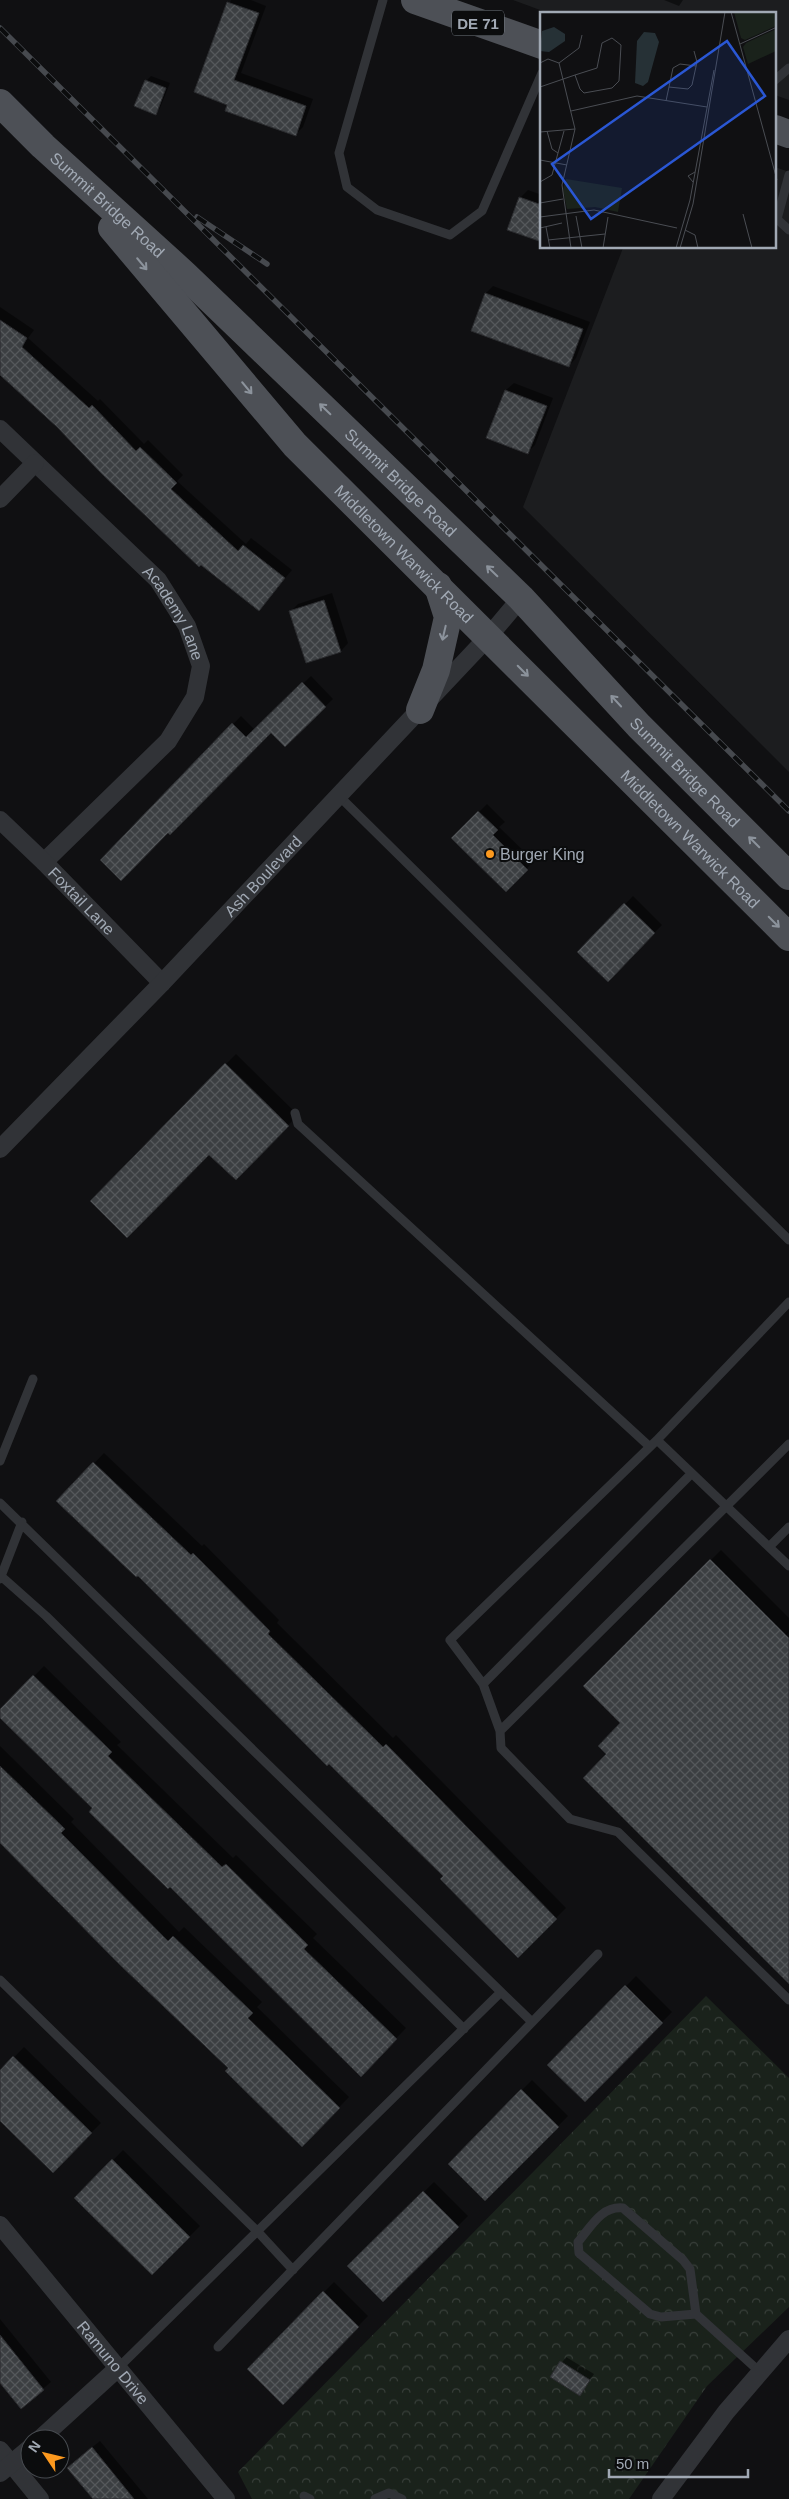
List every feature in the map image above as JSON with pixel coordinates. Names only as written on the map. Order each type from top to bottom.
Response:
[{"type":"main road","name":"DE 71","points":[[415,0],[540,45]]},
{"type":"main road","name":"Summit Bridge Road","points":[[0,103],[43,146],[184,274],[521,598],[639,726],[789,876]]},
{"type":"main road","points":[[776,129],[789,134]]},
{"type":"main road","name":"Middletown Warwick Road","points":[[43,146],[295,445],[489,636],[789,937]]},
{"type":"main road","points":[[420,710],[436,670],[448,618],[438,586]]},
{"type":"street","name":"Academy Lane","points":[[0,428],[158,580],[187,626],[201,666],[195,696],[168,741],[44,862]]},
{"type":"street","points":[[0,499],[35,463]]},
{"type":"street","name":"Ash Boulevard","points":[[0,1149],[162,984],[489,636],[521,598]]},
{"type":"street","name":"Foxtail Lane","points":[[0,820],[44,862],[162,984]]},
{"type":"street","name":"Ramuno Drive","points":[[0,2225],[226,2499]]},
{"type":"street","points":[[661,2499],[726,2412],[789,2339]]},
{"type":"street","points":[[51,2429],[118,2368]]},
{"type":"street","points":[[0,2450],[6,2469],[40,2499]]},
{"type":"street","points":[[6,2469],[20,2457]]},
{"type":"lane","points":[[383,0],[339,153],[347,187],[377,210],[450,235],[482,211],[540,79]]},
{"type":"lane","points":[[776,79],[789,68]]},
{"type":"lane","points":[[789,175],[777,219],[789,230]]},
{"type":"lane","points":[[339,796],[789,1240]]},
{"type":"lane","points":[[295,1113],[298,1124],[653,1444],[691,1474],[789,1566]]},
{"type":"lane","points":[[789,1302],[653,1444],[450,1640],[483,1684],[500,1730],[502,1748],[570,1819],[618,1832],[789,2000]]},
{"type":"lane","points":[[0,1461],[33,1379]]},
{"type":"lane","points":[[500,1730],[727,1508],[789,1444]]},
{"type":"lane","points":[[483,1684],[691,1474]]},
{"type":"lane","points":[[0,1503],[22,1522],[532,2022]]},
{"type":"lane","points":[[22,1522],[1,1578],[46,1616],[464,2029]]},
{"type":"lane","points":[[769,1547],[789,1527]]},
{"type":"lane","points":[[218,2347],[598,1954]]},
{"type":"lane","points":[[0,1980],[258,2232],[293,2270]]},
{"type":"lane","points":[[118,2368],[501,1992]]},
{"type":"lane","points":[[696,2314],[661,2316],[650,2314],[579,2253],[578,2242],[603,2212],[613,2207],[623,2208],[683,2260],[690,2269],[696,2314],[760,2372]]},
{"type":"lane","points":[[374,2499],[388,2493],[402,2499]]},
{"type":"shaded area","points":[[513,0],[789,0],[789,100],[776,95],[776,12],[546,12]]},
{"type":"shaded area","points":[[776,167],[789,172],[789,772],[523,507],[623,249],[776,249]]},
{"type":"green space","points":[[706,1996],[789,2078],[789,2307],[707,2386],[629,2499],[252,2499],[238,2472]]},
{"type":"building","points":[[227,2],[259,13],[234,80],[306,106],[296,136],[225,111],[227,105],[194,92]]},
{"type":"building","points":[[145,80],[166,88],[156,115],[134,106]]},
{"type":"building","points":[[519,197],[540,204],[540,241],[507,230]]},
{"type":"building","points":[[485,293],[583,329],[569,367],[471,331]]},
{"type":"building","points":[[0,320],[27,338],[22,347],[89,408],[92,405],[136,451],[140,447],[177,483],[171,489],[238,551],[243,545],[285,578],[259,611],[201,565],[199,567],[101,473],[57,427],[0,375]]},
{"type":"building","points":[[505,390],[547,406],[528,454],[486,438]]},
{"type":"building","points":[[324,600],[341,652],[306,663],[289,611]]},
{"type":"building","points":[[302,682],[326,707],[285,747],[271,733],[170,835],[168,833],[121,881],[100,860],[232,723],[246,737]]},
{"type":"building","name":"Burger King","points":[[478,811],[498,830],[493,835],[528,870],[506,892],[451,838]]},
{"type":"building","points":[[624,903],[655,933],[608,982],[577,952]]},
{"type":"building","points":[[225,1063],[289,1126],[236,1180],[209,1155],[127,1238],[90,1201]]},
{"type":"building","points":[[93,1462],[191,1555],[193,1553],[270,1631],[268,1634],[383,1747],[386,1744],[557,1919],[518,1958],[440,1879],[443,1876],[329,1764],[327,1766],[138,1576],[136,1577],[56,1501]]},
{"type":"building","points":[[710,1559],[789,1638],[789,1984],[583,1778],[606,1754],[598,1746],[620,1723],[583,1686]]},
{"type":"building","points":[[33,1675],[112,1752],[108,1756],[222,1867],[226,1864],[308,1945],[304,1949],[397,2039],[361,2077],[170,1887],[168,1889],[89,1812],[92,1808],[0,1718],[0,1709]]},
{"type":"building","points":[[0,1766],[65,1829],[61,1833],[168,1941],[173,1936],[253,2013],[248,2018],[340,2108],[302,2147],[225,2071],[228,2068],[118,1963],[0,1843]]},
{"type":"building","points":[[625,1985],[663,2023],[585,2102],[547,2065]]},
{"type":"building","points":[[13,2056],[92,2133],[53,2173],[0,2121],[0,2070]]},
{"type":"building","points":[[521,2089],[559,2127],[485,2201],[448,2164]]},
{"type":"building","points":[[112,2159],[190,2237],[152,2275],[74,2198]]},
{"type":"building","points":[[423,2191],[459,2227],[383,2302],[347,2266]]},
{"type":"building","points":[[323,2291],[359,2327],[283,2405],[247,2369]]},
{"type":"building","points":[[0,2335],[44,2390],[21,2409],[0,2383]]},
{"type":"building","points":[[560,2361],[590,2380],[580,2396],[550,2377]]},
{"type":"building","points":[[92,2447],[134,2499],[93,2499],[70,2472],[70,2465]]},
{"type":"railway","points":[[0,28],[789,811]]},
{"type":"railway","points":[[197,217],[267,264]]},
{"type":"place","name":"Burger King","points":[[490,854]]}]
